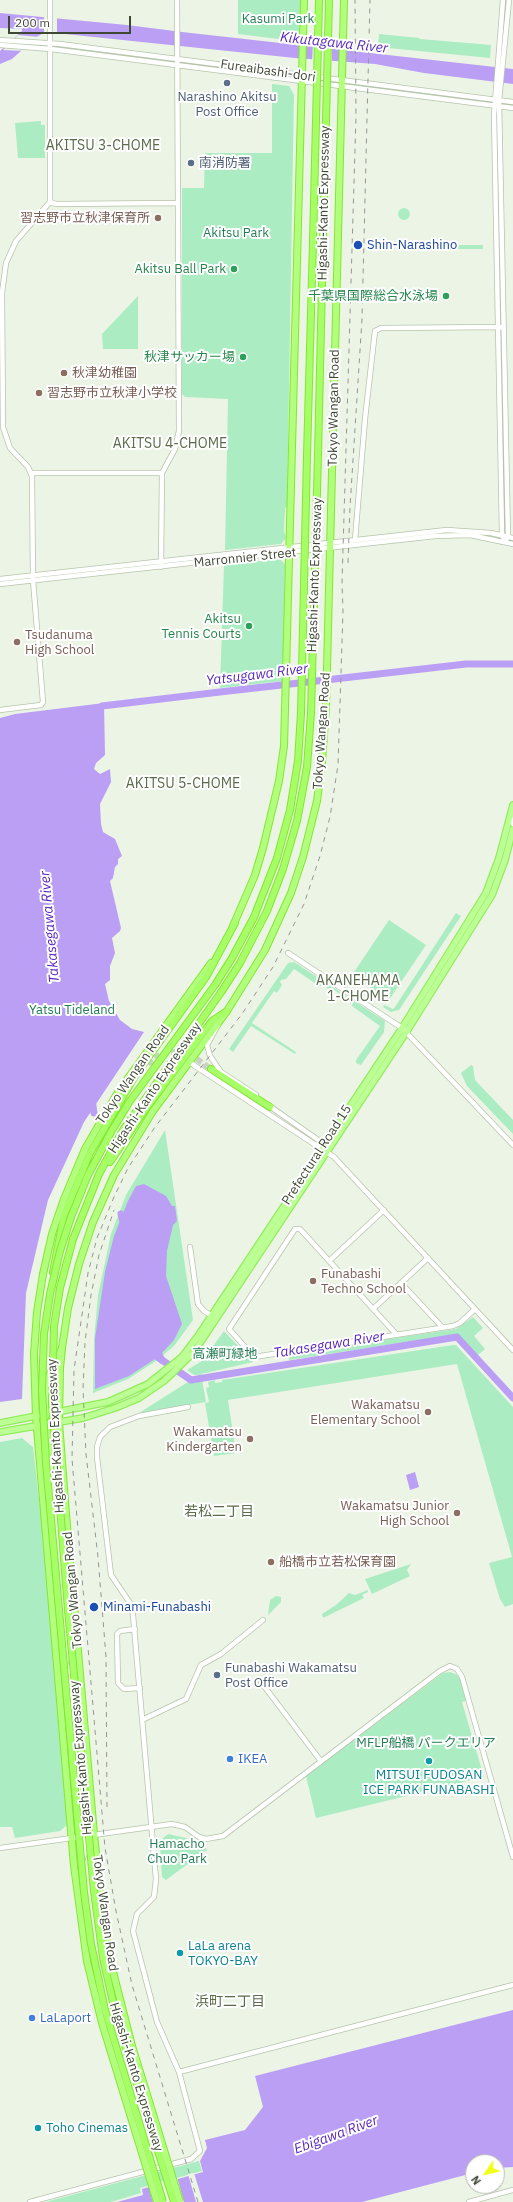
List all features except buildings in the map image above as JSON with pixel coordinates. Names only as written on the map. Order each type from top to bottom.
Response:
[{"type":"highway","name":"Tokyo Wangan Road","points":[[157,2202],[102,2023],[87,1961],[78,1898],[72,1837],[41,1486],[36,1417],[34,1354],[38,1300],[52,1234],[72,1178],[96,1129],[118,1092],[197,984],[234,923],[255,875],[271,819],[282,764],[287,670],[304,0]]},
{"type":"highway","name":"Higashi-Kanto Expressway","points":[[163,2202],[105,2010],[91,1944],[84,1892],[42,1405],[43,1348],[50,1294],[58,1258],[71,1217],[88,1175],[110,1132],[130,1100],[215,985],[232,958],[254,917],[277,858],[290,810],[297,769],[301,713],[320,0]]},
{"type":"highway","name":"Higashi-Kanto Expressway","points":[[174,2202],[118,2020],[100,1939],[94,1891],[67,1603],[52,1404],[54,1326],[60,1288],[73,1239],[99,1174],[124,1130],[240,963],[267,911],[281,875],[298,821],[307,767],[311,713],[329,0]]},
{"type":"highway","name":"Tokyo Wangan Road","points":[[180,2202],[132,2046],[111,1964],[103,1921],[94,1834],[59,1422],[62,1348],[68,1308],[79,1264],[102,1201],[126,1153],[153,1111],[227,1011],[265,950],[276,928],[303,857],[320,782],[326,696],[331,546],[344,0]]},
{"type":"highway","points":[[50,1294],[56,1249],[64,1215],[90,1153],[135,1076],[206,977],[234,923]]},
{"type":"highway","points":[[80,1221],[113,1156],[212,1021],[227,1011]]},
{"type":"highway","points":[[176,1069],[184,1062],[189,1062]]},
{"type":"highway","points":[[121,1101],[148,1064]]},
{"type":"highway","points":[[211,1069],[270,1107]]},
{"type":"main road","name":"Prefectural Road 15","points":[[0,1423],[115,1400],[139,1389],[167,1371],[193,1343],[323,1146],[404,1030],[486,893],[512,821],[513,805]]},
{"type":"main road","name":"Prefectural Road 15","points":[[0,1432],[51,1424],[101,1413],[122,1406],[147,1393],[173,1374],[194,1352],[218,1319],[328,1151],[404,1030],[492,895],[505,860],[513,829]]},
{"type":"main road","points":[[37,1426],[46,1415],[47,1380],[62,1348]]},
{"type":"main road","points":[[41,1486],[43,1463],[50,1450],[49,1428],[59,1412]]},
{"type":"street","points":[[0,710],[41,705],[43,702],[34,578],[33,485],[31,473],[10,448],[3,427],[2,288],[6,263],[16,241],[50,202],[50,0]]},
{"type":"street","points":[[161,565],[162,473],[175,449],[179,430],[176,65],[178,0]]},
{"type":"street","points":[[503,0],[497,103],[509,539]]},
{"type":"street","points":[[500,61],[509,0]]},
{"type":"street","name":"Fureaibashi-dori","points":[[1,42],[42,42],[50,46],[176,65],[302,78],[342,80],[497,103]]},
{"type":"street","name":"Fureaibashi-dori","points":[[1,42],[41,48],[50,46],[176,59],[302,78]]},
{"type":"street","points":[[497,103],[513,102]]},
{"type":"street","points":[[497,103],[513,108]]},
{"type":"street","points":[[50,202],[56,204],[177,203]]},
{"type":"street","points":[[502,327],[502,535],[509,539]]},
{"type":"street","points":[[355,540],[365,419],[375,331],[381,328],[502,327]]},
{"type":"street","points":[[31,473],[162,473]]},
{"type":"street","name":"Marronnier Street","points":[[331,546],[355,540],[446,530],[502,535]]},
{"type":"street","name":"Marronnier Street","points":[[34,578],[290,550],[448,536],[470,535],[509,539],[513,544]]},
{"type":"street","points":[[0,579],[34,578]]},
{"type":"street","points":[[0,584],[34,578]]},
{"type":"street","points":[[288,953],[404,1030],[513,1145]]},
{"type":"street","points":[[219,1022],[216,1031],[207,1045],[210,1056],[221,1072],[255,1094],[270,1107],[323,1146],[513,1350]]},
{"type":"street","points":[[189,1062],[323,1146]]},
{"type":"street","points":[[329,1261],[384,1210]]},
{"type":"street","points":[[396,1334],[300,1230],[295,1229],[229,1330],[254,1357],[456,1326],[475,1309]]},
{"type":"street","points":[[190,1247],[198,1304],[218,1319]]},
{"type":"street","points":[[373,1309],[428,1258]]},
{"type":"street","points":[[401,1283],[442,1327]]},
{"type":"street","points":[[30,2202],[191,2159],[198,2155],[200,2146],[179,2072],[157,2022],[133,1931],[137,1914],[154,1896],[156,1891],[135,1629],[130,1603],[110,1575],[97,1447],[102,1434],[114,1425],[139,1416],[188,1407]]},
{"type":"street","points":[[142,1720],[186,1699],[201,1665],[221,1654],[263,1620]]},
{"type":"street","points":[[135,1629],[120,1631],[117,1634],[118,1682],[124,1688],[140,1688]]},
{"type":"street","points":[[78,1898],[81,1883],[80,1868],[85,1853],[70,1667],[79,1648]]},
{"type":"street","points":[[0,1848],[94,1834],[178,1825],[185,1827],[199,1837],[214,1838],[223,1836],[320,1760],[440,1671],[450,1666],[454,1667],[462,1677],[513,1857]]},
{"type":"street","points":[[261,1682],[320,1760]]},
{"type":"street","points":[[179,2072],[513,1985]]},
{"type":"street","points":[[469,2202],[513,2190]]},
{"type":"green space","name":"Kasumi Park","points":[[238,0],[301,0],[301,36],[295,41],[238,34]]},
{"type":"green space","points":[[379,34],[491,45],[490,58],[378,47]]},
{"type":"green space","name":"Akitsu Park","points":[[272,84],[289,86],[294,95],[287,507],[285,508],[284,531],[286,538],[281,544],[225,550],[228,399],[185,397],[182,394],[182,188],[204,188],[205,153],[272,153]]},
{"type":"green space","points":[[41,121],[41,125],[45,125],[45,158],[18,158],[15,123]]},
{"type":"green space","points":[[406,208],[409,209],[409,219],[402,220],[399,219],[398,212],[399,209]]},
{"type":"green space","points":[[412,240],[418,245],[483,245],[483,249],[404,249],[396,243],[405,244]]},
{"type":"green space","points":[[138,296],[138,349],[103,349],[102,334]]},
{"type":"green space","points":[[280,559],[285,564],[283,681],[220,688],[224,565]]},
{"type":"green space","points":[[456,913],[461,916],[399,1010],[391,1012],[383,1007],[384,1005],[393,1009],[395,1007]]},
{"type":"green space","points":[[389,920],[426,945],[389,1000],[352,975]]},
{"type":"green space","points":[[294,962],[385,1021],[384,1032],[361,1065],[356,1063],[356,1060],[380,1026],[352,1006],[353,1002],[334,990],[331,992],[324,985],[319,986],[294,969],[286,979],[281,980],[280,982],[282,985],[277,993],[274,991],[252,1023],[296,1052],[295,1054],[251,1026],[233,1052],[229,1049],[288,963]]},
{"type":"green space","points":[[471,1065],[473,1066],[475,1080],[513,1120],[513,1134],[467,1086],[461,1073]]},
{"type":"green space","points":[[165,1130],[193,1320],[174,1346],[156,1361],[128,1379],[93,1393],[94,1339],[98,1295],[111,1234],[126,1195]]},
{"type":"green space","name":"高瀬町緑地","points":[[473,1317],[483,1328],[474,1336],[485,1349],[478,1355],[458,1334],[289,1360],[288,1354],[456,1329]]},
{"type":"green space","points":[[224,1331],[253,1362],[201,1374],[206,1402],[139,1413],[199,1375],[194,1375],[187,1370],[202,1361]]},
{"type":"green space","points":[[456,1345],[513,1407],[513,1604],[505,1607],[500,1599],[489,1563],[512,1557],[457,1364],[228,1400],[236,1453],[214,1456],[205,1403],[209,1402],[206,1388],[209,1387],[208,1382],[215,1380],[215,1383],[222,1382],[222,1380]]},
{"type":"green space","points":[[22,1438],[33,1447],[46,1559],[62,1746],[67,1825],[60,1831],[15,1838],[12,1827],[0,1827],[0,1442]]},
{"type":"green space","points":[[411,1564],[407,1570],[410,1576],[372,1594],[365,1579]]},
{"type":"green space","points":[[368,1590],[368,1592],[362,1595],[364,1598],[323,1618],[322,1614],[336,1605],[349,1593],[355,1595]]},
{"type":"green space","points":[[276,1596],[281,1597],[281,1602],[268,1615],[270,1600]]},
{"type":"green space","name":"MFLP船橋 パークエリア","points":[[450,1672],[456,1674],[460,1679],[466,1701],[462,1702],[484,1777],[316,1818],[306,1776],[443,1673]]},
{"type":"green space","name":"Hamacho Chuo Park","points":[[168,1834],[186,1838],[206,1848],[207,1850],[166,1880],[162,1877],[160,1844],[162,1839]]},
{"type":"green space","points":[[199,2161],[202,2171],[140,2188],[141,2193],[111,2202],[45,2202]]},
{"type":"water","points":[[0,13],[127,25],[513,69],[513,84],[424,73],[375,64],[295,58],[46,32],[38,36],[12,59],[0,64],[0,51],[22,31],[22,29],[0,28]]},
{"type":"water","name":"Yatsu Tideland","points":[[104,703],[105,755],[96,763],[94,769],[100,774],[110,769],[111,782],[100,804],[101,824],[103,832],[115,839],[122,856],[118,859],[118,864],[115,867],[113,878],[110,881],[121,928],[120,931],[112,938],[115,953],[110,966],[110,980],[105,984],[109,1001],[120,1020],[132,1029],[144,1032],[84,1122],[48,1200],[26,1293],[22,1399],[0,1402],[0,718],[15,714]]},
{"type":"water","points":[[144,1184],[166,1196],[172,1206],[175,1206],[177,1221],[173,1225],[167,1251],[166,1276],[182,1324],[174,1340],[162,1353],[166,1360],[161,1364],[155,1359],[129,1376],[95,1389],[95,1338],[105,1272],[114,1236],[128,1201],[136,1186]]},
{"type":"water","points":[[415,1472],[419,1487],[410,1490],[406,1475]]},
{"type":"water","name":"Ebigawa River","points":[[513,2010],[513,2167],[505,2168],[505,2154],[465,2154],[465,2175],[362,2202],[117,2202],[143,2195],[142,2189],[203,2172],[200,2161],[207,2148],[205,2140],[245,2130],[263,2107],[255,2076]]},
{"type":"pier","points":[[44,15],[57,16],[57,35],[44,35]]},
{"type":"pier","points":[[18,35],[39,37],[25,51],[3,50]]},
{"type":"pier","points":[[313,45],[332,47],[332,63],[312,61]]},
{"type":"pier","points":[[194,2173],[203,2202],[196,2202],[188,2174]]},
{"type":"pier","points":[[177,2177],[184,2202],[153,2202],[148,2185]]},
{"type":"waterway","name":"Yatsugawa River","points":[[99,712],[102,706],[220,692],[466,664],[513,664]]},
{"type":"waterway","name":"Takasegawa River","points":[[92,1099],[94,1113]]},
{"type":"waterway","name":"Takasegawa River","points":[[121,1214],[124,1226]]},
{"type":"waterway","name":"Takasegawa River","points":[[156,1356],[191,1380],[457,1337],[513,1398]]},
{"type":"tunnel","points":[[148,1064],[162,1053],[177,1052],[194,1057],[211,1069]]},
{"type":"railway","points":[[198,2202],[132,1985],[116,1911],[105,1848],[72,1459],[74,1370],[88,1273],[97,1238],[114,1197],[128,1168],[155,1127],[242,1014],[273,967],[304,904],[320,856],[330,817],[338,765],[343,611],[342,583],[356,116],[355,0]]},
{"type":"railway","points":[[348,563],[350,507],[362,319],[370,0]]},
{"type":"railway","points":[[107,1807],[106,1657],[98,1557],[86,1454],[83,1389],[85,1342],[91,1295],[99,1255],[114,1210]]},
{"type":"place","name":"Narashino Akitsu Post Office","points":[[227,83]]},
{"type":"place","name":"南消防署","points":[[191,163]]},
{"type":"place","name":"習志野市立秋津保育所","points":[[158,218]]},
{"type":"place","name":"Shin-Narashino","points":[[358,245]]},
{"type":"place","name":"Akitsu Ball Park","points":[[234,269]]},
{"type":"place","name":"千葉県国際総合水泳場","points":[[446,296]]},
{"type":"place","name":"秋津サッカー場","points":[[243,357]]},
{"type":"place","name":"秋津幼稚園","points":[[64,373]]},
{"type":"place","name":"習志野市立秋津小学校","points":[[39,393]]},
{"type":"place","name":"Akitsu Tennis Courts","points":[[249,626]]},
{"type":"place","name":"Tsudanuma High School","points":[[17,642]]},
{"type":"place","name":"Funabashi Techno School","points":[[313,1281]]},
{"type":"place","name":"Wakamatsu Elementary School","points":[[428,1412]]},
{"type":"place","name":"Wakamatsu Kindergarten","points":[[250,1439]]},
{"type":"place","name":"Wakamatsu Junior High School","points":[[457,1513]]},
{"type":"place","name":"船橋市立若松保育園","points":[[271,1562]]},
{"type":"place","name":"Minami-Funabashi","points":[[94,1607]]},
{"type":"place","name":"Funabashi Wakamatsu Post Office","points":[[217,1675]]},
{"type":"place","name":"IKEA","points":[[230,1759]]},
{"type":"place","name":"MITSUI FUDOSAN ICE PARK FUNABASHI","points":[[429,1761]]},
{"type":"place","name":"LaLa arena TOKYO-BAY","points":[[180,1953]]},
{"type":"place","name":"LaLaport","points":[[32,2018]]},
{"type":"place","name":"Toho Cinemas","points":[[38,2128]]},
{"type":"district","name":"AKITSU 3-CHOME","points":[[103,146]]},
{"type":"district","name":"AKITSU 4-CHOME","points":[[170,444]]},
{"type":"district","name":"AKITSU 5-CHOME","points":[[183,784]]},
{"type":"district","name":"AKANEHAMA 1-CHOME","points":[[358,990]]},
{"type":"district","name":"若松二丁目","points":[[219,1512]]},
{"type":"district","name":"浜町二丁目","points":[[230,2002]]},
{"type":"water label","name":"Kikutagawa River","points":[[334,43]]}]
